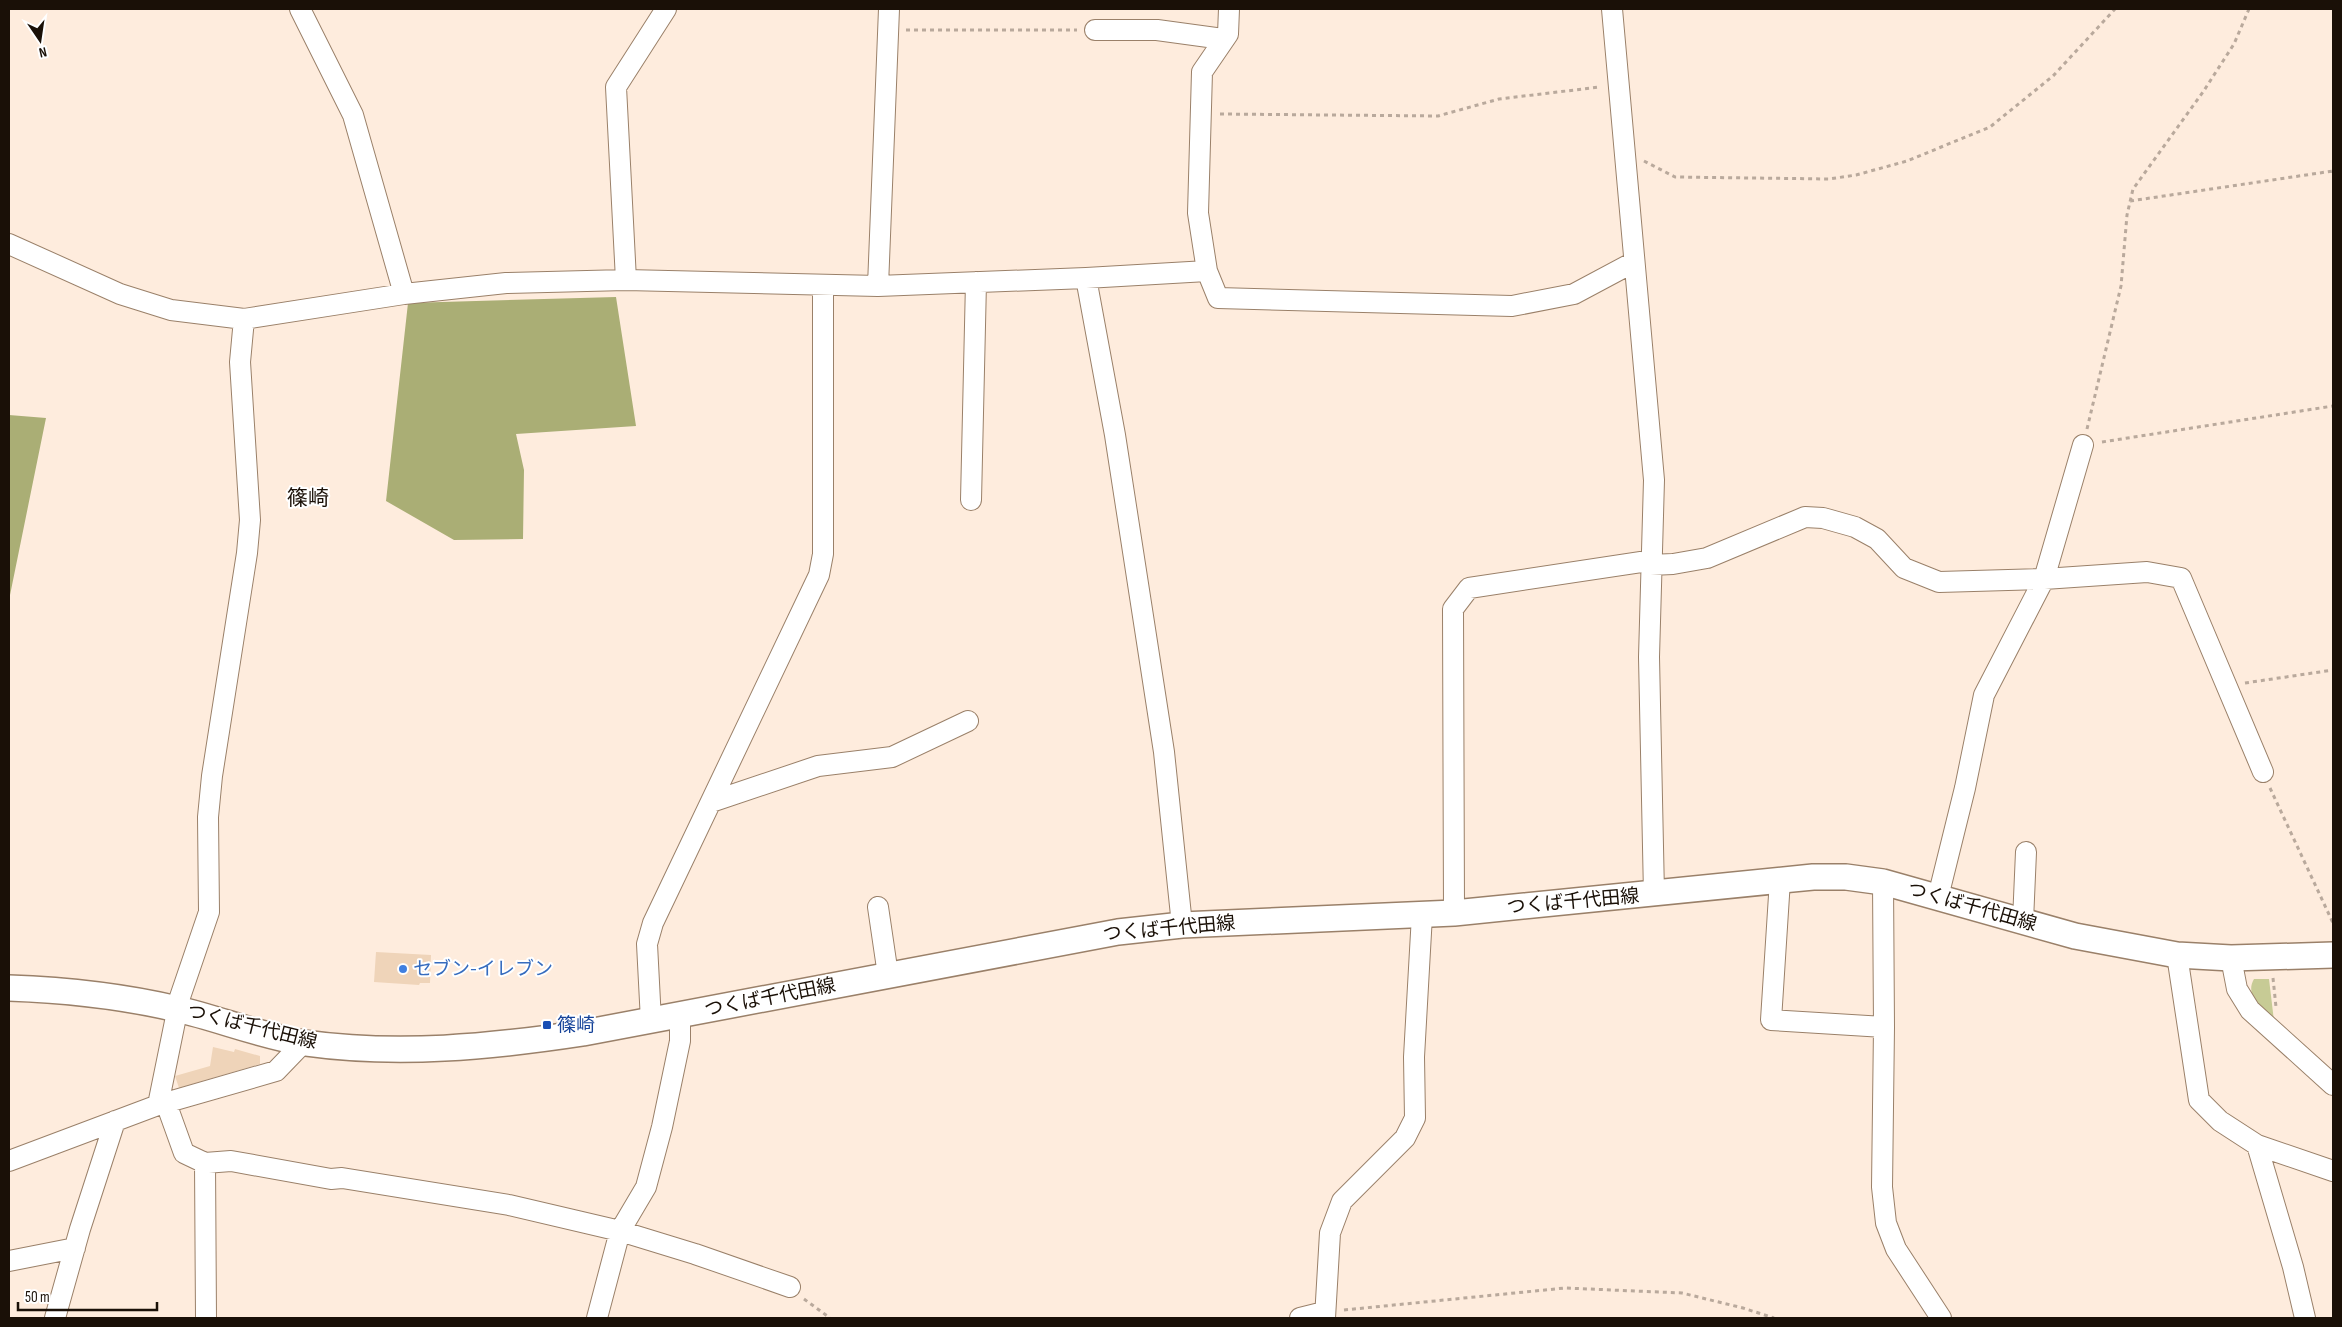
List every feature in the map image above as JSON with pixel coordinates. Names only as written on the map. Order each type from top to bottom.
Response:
[{"type":"main road","name":"つくば千代田線","points":[[9,988],[106,996],[177,1009],[273,1036],[303,1042],[363,1049],[442,1049],[527,1042],[680,1016],[1118,932],[1182,925],[1454,913],[1780,880],[1846,877],[1882,882],[2076,936],[2177,955],[2231,958],[2333,955]]},
{"type":"street","points":[[300,9],[353,115],[404,294]]},
{"type":"street","points":[[626,280],[616,87],[666,9]]},
{"type":"street","points":[[878,286],[889,9]]},
{"type":"street","points":[[1229,9],[1228,34],[1202,72],[1198,213],[1208,271],[1218,298],[1512,306],[1574,294],[1634,262]]},
{"type":"street","points":[[1612,9],[1623,150],[1654,471],[1649,657],[1654,894]]},
{"type":"street","points":[[1095,30],[1157,30],[1223,39]]},
{"type":"street","points":[[9,244],[128,297],[171,310],[244,320],[404,294],[506,283],[626,280],[878,286],[1208,271]]},
{"type":"street","points":[[1086,278],[1115,435],[1164,752],[1182,925]]},
{"type":"street","points":[[971,500],[976,282]]},
{"type":"street","points":[[651,1021],[647,944],[653,923],[819,575],[823,554],[823,285]]},
{"type":"street","points":[[244,320],[240,362],[250,520],[248,545],[212,776],[208,817],[209,912],[177,1009],[162,1104],[184,1153],[205,1162],[231,1161],[331,1179],[342,1178],[499,1203],[620,1231],[695,1254],[790,1287]]},
{"type":"street","points":[[1938,897],[1984,696],[2044,579],[2083,445]]},
{"type":"street","points":[[1454,913],[1453,609],[1469,588],[1642,562],[1650,565],[1673,564],[1707,558],[1805,517],[1823,518],[1855,528],[1877,539],[1904,568],[1939,582],[2044,579],[2147,572],[2181,578],[2263,772]]},
{"type":"street","points":[[710,802],[818,766],[892,757],[968,720]]},
{"type":"street","points":[[2023,921],[2026,852]]},
{"type":"street","points":[[1780,880],[1771,1020],[1884,1028]]},
{"type":"street","points":[[1882,882],[1884,1028],[1882,1187],[1886,1223],[1896,1248],[1940,1318]]},
{"type":"street","points":[[878,907],[888,975]]},
{"type":"street","points":[[1300,1318],[1325,1315],[1330,1233],[1342,1201],[1405,1138],[1415,1118],[1414,1057],[1422,915]]},
{"type":"street","points":[[2177,955],[2199,1100],[2220,1121],[2257,1145],[2333,1171]]},
{"type":"street","points":[[2231,958],[2237,989],[2250,1010],[2333,1085]]},
{"type":"street","points":[[598,1318],[620,1231],[646,1187],[658,1144],[680,1041],[680,1016]]},
{"type":"street","points":[[9,1161],[162,1104],[276,1071],[303,1042]]},
{"type":"street","points":[[55,1318],[115,1121]]},
{"type":"street","points":[[2257,1145],[2305,1318]]},
{"type":"street","points":[[205,1162],[206,1318]]},
{"type":"street","points":[[9,1261],[75,1248]]},
{"type":"path","points":[[1623,150],[1675,177],[1829,179],[1856,175],[1907,161],[1990,128],[2053,76],[2115,9]]},
{"type":"path","points":[[2249,9],[2234,44],[2203,92],[2133,189],[2130,201],[2121,286],[2083,445],[2333,406]]},
{"type":"path","points":[[888,30],[1095,30]]},
{"type":"path","points":[[1202,114],[1438,116],[1500,99],[1618,84]]},
{"type":"path","points":[[2130,201],[2333,171]]},
{"type":"path","points":[[2226,686],[2333,670]]},
{"type":"path","points":[[2263,772],[2333,923]]},
{"type":"path","points":[[2272,970],[2277,1015]]},
{"type":"path","points":[[790,1287],[830,1318]]},
{"type":"path","points":[[1325,1315],[1565,1288],[1682,1293],[1743,1308],[1774,1318]]},
{"type":"green space","points":[[616,297],[636,426],[516,434],[524,470],[523,539],[454,540],[386,501],[408,303]]},
{"type":"green space","points":[[9,415],[46,418],[9,600]]},
{"type":"green space","points":[[2254,979],[2269,979],[2274,1021],[2253,997],[2251,991]]},
{"type":"building","name":"セブン-イレブン","points":[[376,952],[431,955],[430,983],[420,983],[419,985],[374,982]]},
{"type":"building","points":[[213,1047],[234,1052],[235,1049],[260,1056],[260,1064],[179,1088],[175,1076],[210,1066]]},
{"type":"place","name":"セブン-イレブン","points":[[403,969]]},
{"type":"place","name":"篠崎","points":[[547,1025]]},
{"type":"district","name":"篠崎","points":[[308,498]]}]
